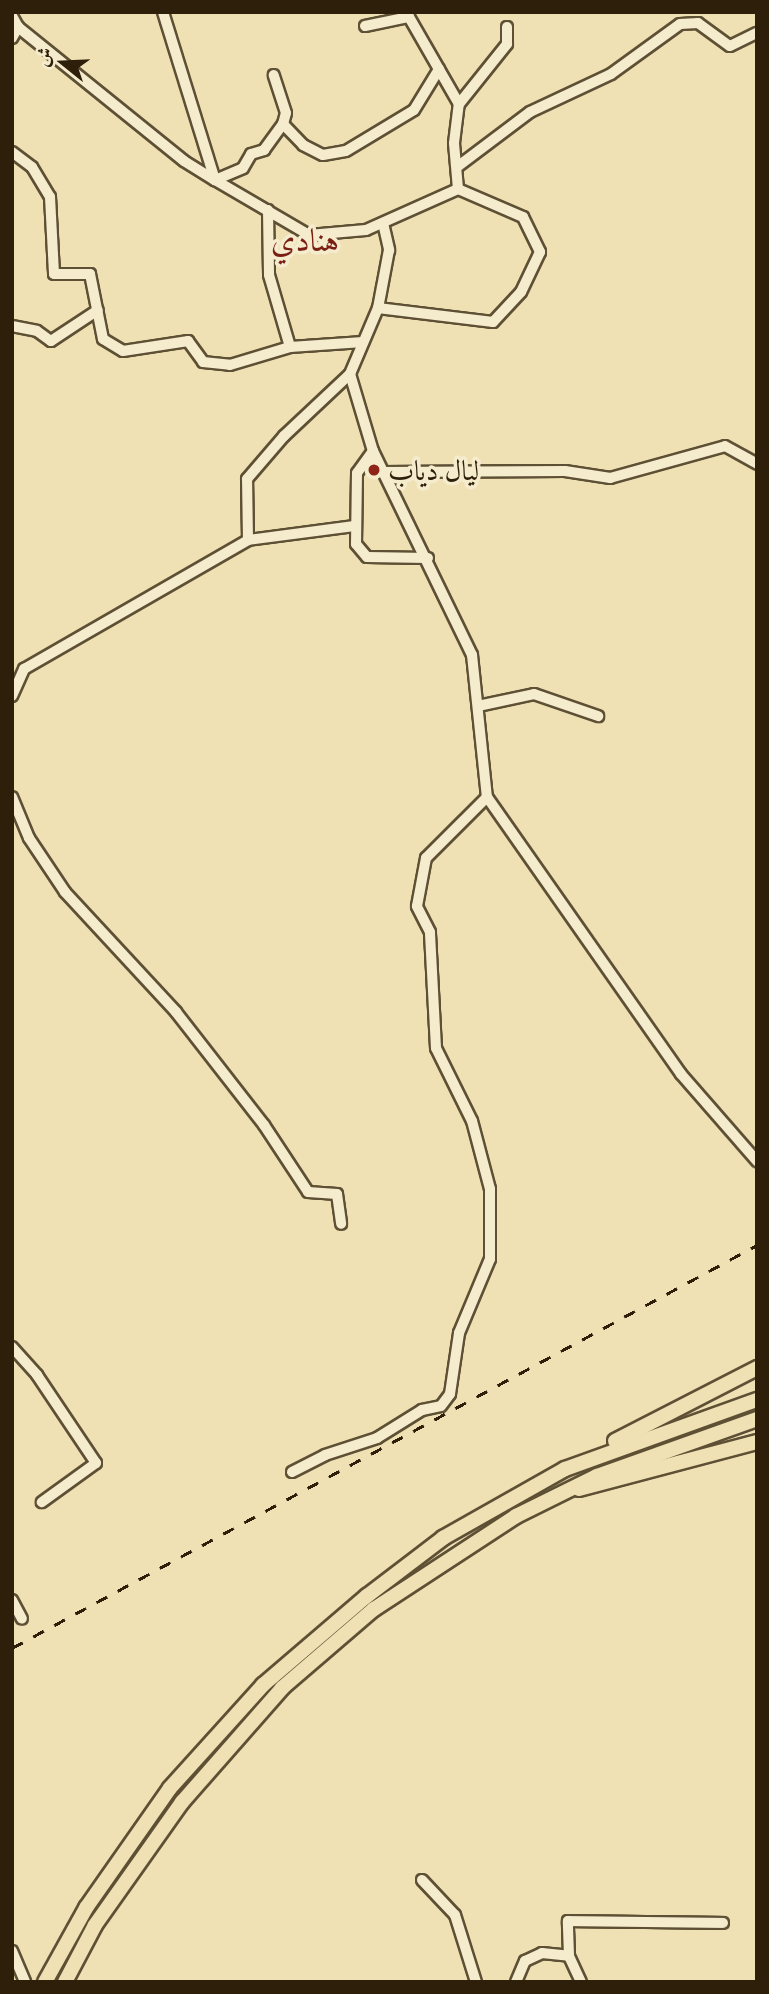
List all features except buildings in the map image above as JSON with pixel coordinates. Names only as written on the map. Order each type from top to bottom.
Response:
[{"type":"highway","points":[[45,1982],[86,1908],[170,1788],[263,1685],[443,1538],[565,1469],[757,1368]]},
{"type":"highway","points":[[565,1469],[757,1399]]},
{"type":"highway","points":[[65,1982],[95,1926],[182,1802],[282,1688],[373,1609],[441,1562],[516,1516],[570,1489],[690,1441],[757,1419]]},
{"type":"highway","points":[[570,1489],[598,1487],[726,1447],[757,1442]]},
{"type":"street","points":[[163,12],[215,180]]},
{"type":"street","points":[[365,26],[410,15],[459,104]]},
{"type":"street","points":[[12,16],[18,27],[184,161],[309,235],[366,230],[458,189],[523,217],[540,252],[521,292],[493,322],[378,308]]},
{"type":"street","points":[[457,167],[530,113],[611,74],[680,24],[698,23],[730,46],[757,33]]},
{"type":"street","points":[[12,38],[18,27]]},
{"type":"street","points":[[458,189],[454,143],[459,104],[507,44],[506,27]]},
{"type":"street","points":[[283,124],[303,145],[323,155],[346,151],[414,110],[439,69]]},
{"type":"street","points":[[215,180],[243,168],[251,154],[264,150],[283,124],[286,113],[274,75]]},
{"type":"street","points":[[12,152],[32,167],[50,197],[54,274],[90,274],[103,339],[123,351],[188,341],[203,362],[230,365],[290,347],[363,342]]},
{"type":"street","points":[[268,210],[269,275],[290,347]]},
{"type":"street","points":[[248,540],[247,479],[284,436],[351,374],[378,308],[389,250],[383,223]]},
{"type":"street","points":[[12,326],[37,331],[51,341],[98,310]]},
{"type":"street","points":[[351,374],[373,451],[428,558],[472,655],[487,797],[681,1074],[757,1161]]},
{"type":"street","points":[[383,472],[565,471],[610,478],[725,446],[757,464]]},
{"type":"street","points":[[373,451],[357,473],[356,544],[367,556],[428,558]]},
{"type":"street","points":[[12,696],[24,669],[248,540],[355,526]]},
{"type":"street","points":[[478,706],[534,694],[598,716]]},
{"type":"street","points":[[12,797],[29,838],[65,892],[176,1012],[264,1125],[308,1192],[337,1195],[341,1223]]},
{"type":"street","points":[[292,1472],[325,1455],[377,1438],[422,1410],[441,1406],[450,1394],[459,1333],[490,1259],[490,1189],[471,1121],[436,1048],[430,932],[417,906],[426,858],[487,797]]},
{"type":"street","points":[[12,1347],[37,1375],[96,1463],[42,1502]]},
{"type":"street","points":[[12,1600],[22,1619]]},
{"type":"street","points":[[422,1880],[455,1915],[475,1982]]},
{"type":"street","points":[[581,1982],[569,1956],[568,1921],[723,1923]]},
{"type":"street","points":[[12,1951],[25,1982]]},
{"type":"street","points":[[516,1982],[525,1961],[541,1953],[569,1956]]},
{"type":"railway","points":[[12,1648],[757,1245]]},
{"type":"place","name":"ليال دياب","points":[[374,470]]},
{"type":"district","name":"هنادي","points":[[305,240]]}]
